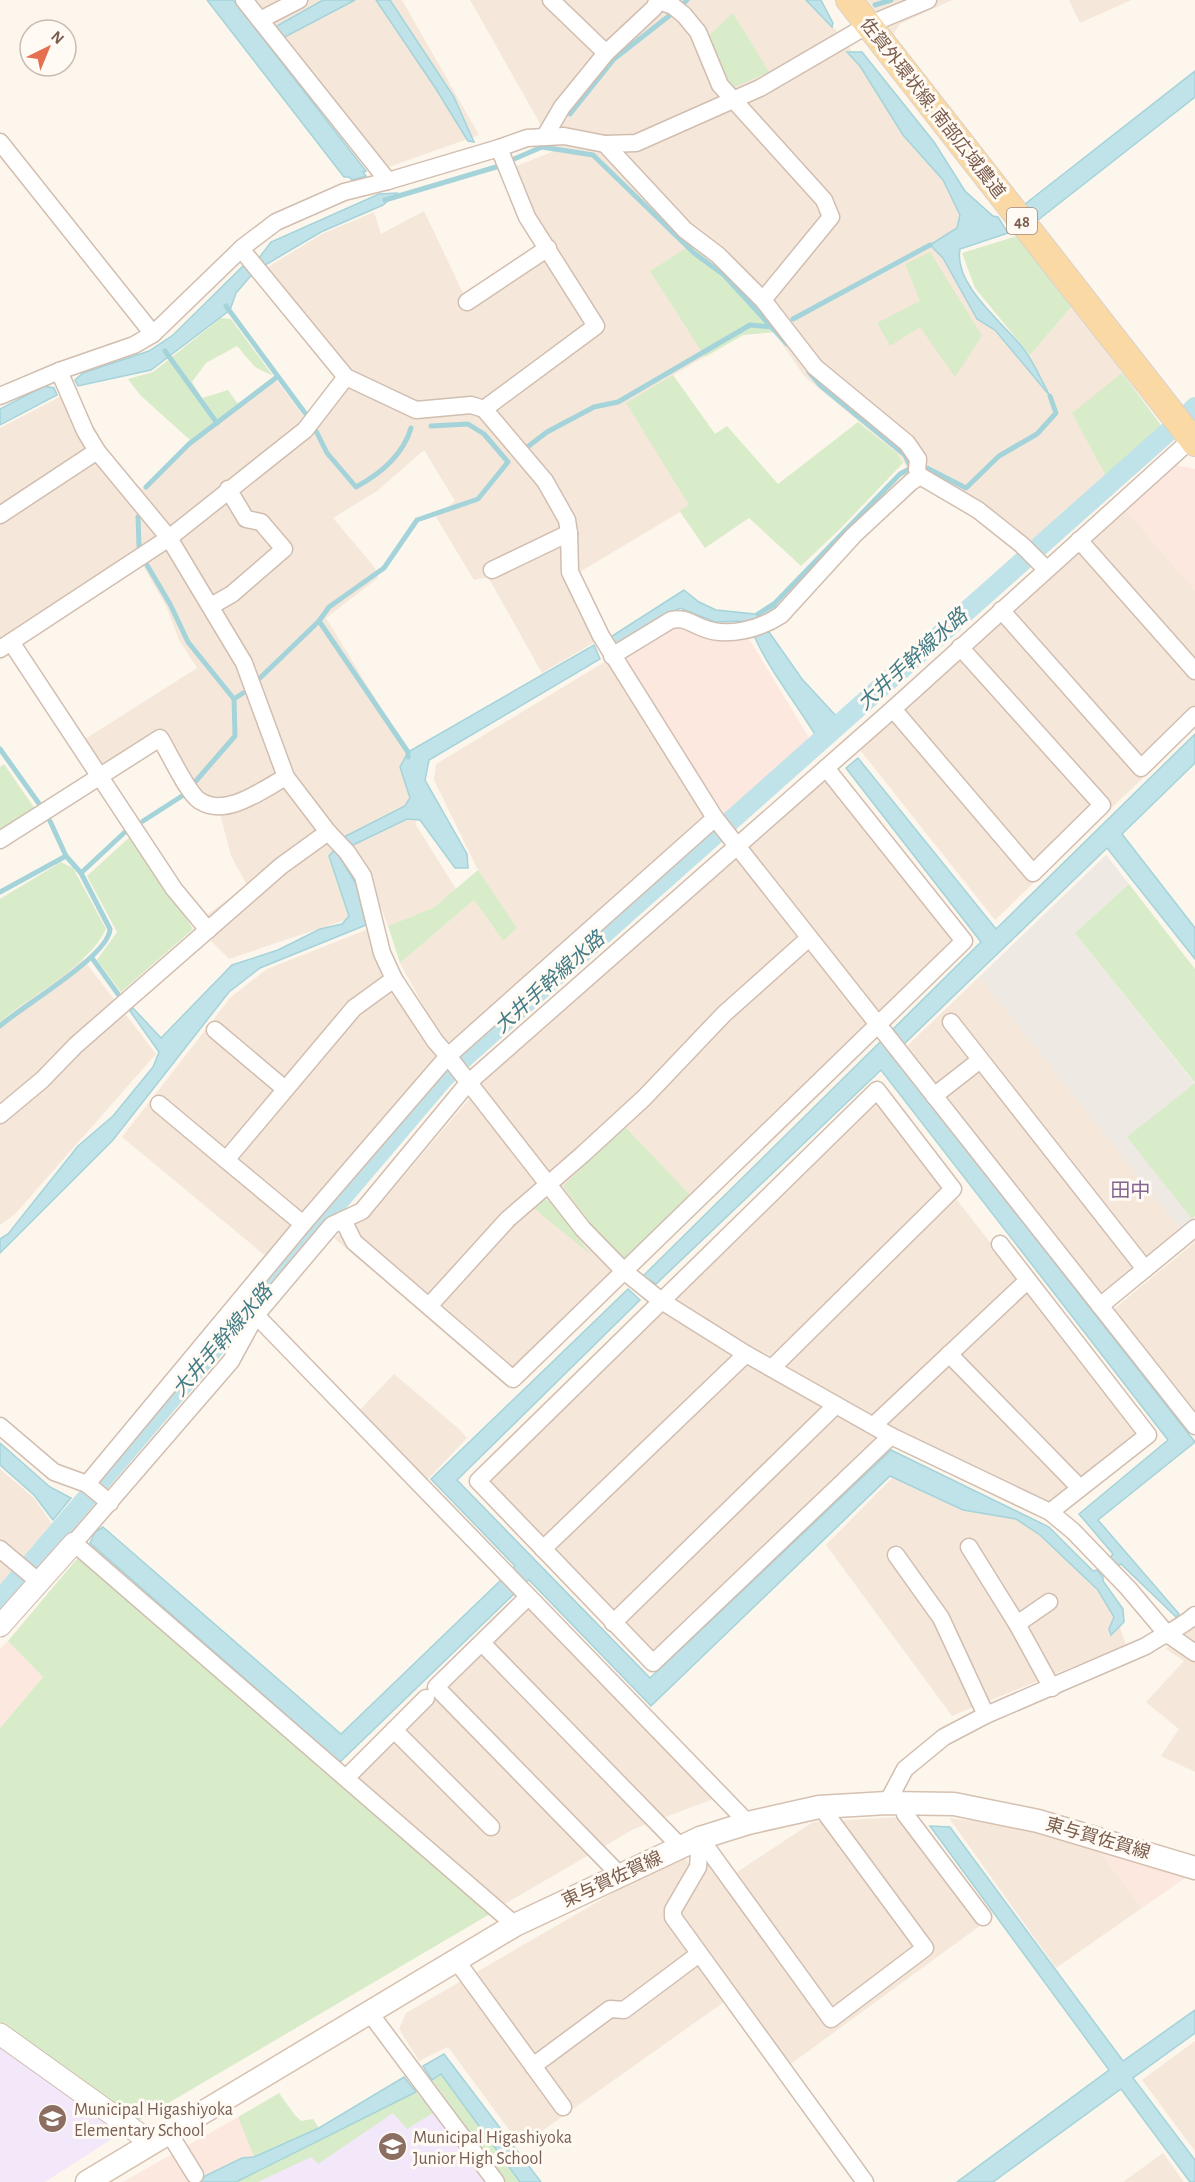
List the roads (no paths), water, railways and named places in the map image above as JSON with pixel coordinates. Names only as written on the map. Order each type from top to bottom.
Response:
[{"type":"main road","name":"佐賀外環状線; 南部広域農道","points":[[849,0],[1194,439]]},
{"type":"main road","name":"東与賀佐賀線","points":[[87,2182],[515,1925],[700,1838],[748,1822],[821,1807],[895,1803],[954,1804],[1038,1821],[1195,1868]]},
{"type":"street","points":[[244,0],[388,182]]},
{"type":"street","points":[[260,20],[299,0]]},
{"type":"street","points":[[551,0],[606,53]]},
{"type":"street","points":[[0,396],[59,371],[134,345],[153,334],[250,260],[276,222],[344,192],[388,182],[527,138],[564,136],[605,144],[636,143],[759,88],[868,25],[928,0]]},
{"type":"street","points":[[545,136],[562,107],[606,53],[654,8],[658,1],[673,6],[698,32],[720,85],[824,200],[831,217],[763,300]]},
{"type":"street","points":[[0,142],[153,334]]},
{"type":"street","points":[[605,144],[685,230],[718,255],[763,300],[815,367],[907,442],[918,459],[917,470],[920,476],[978,510],[1022,545],[1041,564]]},
{"type":"street","points":[[484,409],[596,326],[527,217],[499,148]]},
{"type":"street","points":[[467,302],[548,248]]},
{"type":"street","points":[[250,260],[346,377],[416,410],[471,405],[484,409],[545,481],[567,520],[570,572],[600,636],[715,818],[1195,1426]]},
{"type":"street","points":[[59,371],[85,431],[97,451],[168,538],[244,663],[286,777],[328,832],[347,852],[363,876],[382,953],[394,979],[435,1041],[583,1229],[624,1271],[660,1300],[746,1354],[891,1436],[1050,1512],[1073,1531],[1128,1588],[1166,1633],[1195,1653]]},
{"type":"street","points":[[208,930],[174,889],[100,776],[6,646],[168,538],[305,430],[346,377]]},
{"type":"street","points":[[99,1494],[231,1361],[256,1315],[332,1225],[362,1211],[465,1078],[733,839],[826,768],[893,709],[1001,610],[1041,564],[1079,540],[1194,439]]},
{"type":"street","points":[[0,515],[97,451]]},
{"type":"street","points":[[612,656],[671,620],[682,618],[705,629],[734,633],[771,622],[781,615],[854,535],[920,476]]},
{"type":"street","points":[[211,606],[232,594],[284,549],[261,522],[246,519],[228,489]]},
{"type":"street","points":[[492,570],[569,533]]},
{"type":"street","points":[[1079,540],[1195,671]]},
{"type":"street","points":[[1001,610],[1141,768],[1195,715]]},
{"type":"street","points":[[893,709],[1033,873],[1102,806],[960,647]]},
{"type":"street","points":[[0,840],[160,738],[183,779],[199,801],[219,807],[241,801],[286,777]]},
{"type":"street","points":[[343,1220],[354,1242],[513,1379],[964,941],[826,768]]},
{"type":"street","points":[[0,1626],[35,1578],[74,1543],[99,1494],[241,1300],[303,1224],[448,1056],[715,818]]},
{"type":"street","points":[[0,1115],[42,1080],[76,1045],[281,866],[328,832]]},
{"type":"street","points":[[429,1306],[508,1219],[644,1098],[724,1014],[809,938]]},
{"type":"street","points":[[226,1160],[354,1008],[394,979]]},
{"type":"street","points":[[951,1022],[1144,1269]]},
{"type":"street","points":[[215,1030],[285,1089]]},
{"type":"street","points":[[934,1096],[980,1060]]},
{"type":"street","points":[[772,1368],[953,1189],[877,1090],[660,1300],[478,1481],[652,1663],[891,1436]]},
{"type":"street","points":[[159,1104],[303,1224]]},
{"type":"street","points":[[1100,1306],[1195,1228]]},
{"type":"street","points":[[1000,1244],[1148,1435],[1050,1512]]},
{"type":"street","points":[[874,1425],[1027,1281]]},
{"type":"street","points":[[241,1300],[748,1822]]},
{"type":"street","points":[[949,1353],[1080,1488]]},
{"type":"street","points":[[543,1549],[746,1354]]},
{"type":"street","points":[[613,1623],[836,1405]]},
{"type":"street","points":[[0,1426],[54,1472],[99,1494]]},
{"type":"street","points":[[74,1543],[515,1925]]},
{"type":"street","points":[[969,1547],[1017,1624],[1052,1688]]},
{"type":"street","points":[[0,1549],[35,1578]]},
{"type":"street","points":[[896,1555],[941,1618],[987,1715]]},
{"type":"street","points":[[528,1597],[436,1687],[613,1868],[618,1877]]},
{"type":"street","points":[[1017,1624],[1049,1602]]},
{"type":"street","points":[[983,1917],[895,1803],[905,1769],[944,1737],[987,1715],[1146,1646],[1184,1625],[1195,1615]]},
{"type":"street","points":[[482,1643],[680,1848]]},
{"type":"street","points":[[346,1778],[426,1698]]},
{"type":"street","points":[[394,1730],[490,1827]]},
{"type":"street","points":[[700,1838],[831,2019],[925,1948],[821,1807]]},
{"type":"street","points":[[700,1838],[698,1867],[673,1910],[673,1917],[865,2182]]},
{"type":"street","points":[[533,2066],[610,2009],[624,2010],[699,1954]]},
{"type":"street","points":[[456,1960],[563,2107]]},
{"type":"street","points":[[369,2012],[496,2182]]},
{"type":"street","points":[[0,2034],[161,2138],[195,2175]]},
{"type":"water","points":[[207,0],[233,0],[366,171],[363,172],[366,176],[352,180],[344,177]]},
{"type":"water","points":[[323,0],[355,0],[281,39],[275,27]]},
{"type":"water","points":[[376,0],[390,0],[454,97],[474,142],[468,141]]},
{"type":"water","points":[[806,0],[821,0],[833,23],[832,27]]},
{"type":"water","points":[[847,52],[862,52],[934,142],[965,191],[993,216],[998,217],[1008,233],[960,249],[960,262],[964,276],[972,289],[992,315],[1023,348],[1050,396],[995,330],[977,319],[943,258],[930,245],[957,228],[960,215],[943,180],[903,135],[860,66]]},
{"type":"water","points":[[1195,71],[1195,97],[1038,220],[1025,204]]},
{"type":"water","points":[[397,193],[383,205],[321,232],[255,271],[236,293],[230,310],[151,370],[78,386],[75,380],[83,373],[149,351],[173,335],[243,266],[249,267],[259,258],[271,242],[379,194]]},
{"type":"water","points":[[44,386],[54,388],[57,395],[0,425],[0,409]]},
{"type":"water","points":[[684,590],[699,602],[716,610],[755,614],[779,605],[776,611],[748,621],[715,622],[680,608],[615,648],[609,638]]},
{"type":"water","points":[[769,632],[802,679],[837,717],[816,736],[775,674],[753,634]]},
{"type":"water","points":[[594,645],[600,659],[429,760],[425,780],[467,854],[468,868],[455,868],[420,820],[407,819],[353,845],[344,837],[405,806],[410,798],[400,767],[408,752]]},
{"type":"water","points":[[1195,734],[1195,763],[1122,834],[1195,928],[1195,959],[1107,848],[904,1044],[893,1029],[981,942],[846,768],[858,758],[996,929]]},
{"type":"water","points":[[335,849],[356,884],[366,925],[260,968],[229,992],[113,1140],[0,1253],[0,1239],[8,1234],[78,1146],[113,1116],[153,1067],[159,1052],[130,1011],[133,1008],[161,1038],[232,965],[278,950],[320,929],[342,924],[349,916],[329,856]]},
{"type":"water","points":[[881,1041],[1195,1442],[1098,1520],[1179,1614],[1176,1617],[1121,1564],[1117,1566],[1110,1558],[1113,1554],[1079,1514],[1168,1440],[881,1070],[656,1284],[643,1276]]},
{"type":"water","points":[[628,1289],[640,1300],[457,1480],[650,1678],[891,1450],[1049,1527],[1093,1571],[1097,1570],[1103,1577],[1103,1581],[1123,1609],[1124,1622],[1111,1635],[1109,1629],[1114,1617],[1098,1590],[1040,1535],[1016,1519],[963,1510],[890,1476],[651,1706],[529,1580],[526,1582],[513,1568],[515,1566],[431,1479]]},
{"type":"water","points":[[0,1443],[50,1487],[71,1498],[53,1520],[34,1495],[0,1465]]},
{"type":"water","points":[[103,1527],[341,1734],[502,1579],[515,1593],[340,1762],[90,1543],[95,1532]]},
{"type":"water","points":[[930,1826],[950,1827],[1123,2061],[1195,2010],[1195,2033],[1133,2078],[1195,2160],[1195,2182],[1190,2182],[1121,2089],[993,2182],[957,2182],[1109,2070]]},
{"type":"water","points":[[444,2054],[541,2182],[520,2182],[441,2074],[432,2080],[423,2066]]},
{"type":"water","points":[[404,2077],[416,2092],[236,2182],[193,2182],[242,2158],[254,2157],[319,2128]]},
{"type":"waterway","points":[[684,3],[687,0]]},
{"type":"waterway","points":[[875,5],[891,0]]},
{"type":"waterway","points":[[570,114],[614,59],[674,12]]},
{"type":"waterway","points":[[514,159],[542,147],[593,155],[694,253],[724,275],[787,344]]},
{"type":"waterway","points":[[385,200],[496,167]]},
{"type":"waterway","points":[[793,319],[930,245]]},
{"type":"waterway","points":[[226,306],[305,413]]},
{"type":"waterway","points":[[526,448],[547,432],[594,407],[618,402],[750,325],[773,327]]},
{"type":"waterway","points":[[165,351],[217,423]]},
{"type":"waterway","points":[[758,614],[775,603],[900,474],[911,468],[905,455],[821,386],[809,372]]},
{"type":"waterway","points":[[146,487],[189,444],[277,377]]},
{"type":"waterway","points":[[927,468],[966,488],[999,456],[1037,434],[1056,413],[1050,396]]},
{"type":"waterway","name":"大井手幹線水路","points":[[1191,411],[1195,407]]},
{"type":"waterway","points":[[260,678],[319,621],[329,607],[384,568],[417,520],[478,499],[508,462],[484,434],[468,424],[431,426]]},
{"type":"waterway","points":[[316,431],[327,453],[356,487],[390,463],[402,447],[411,428]]},
{"type":"waterway","name":"大井手幹線水路","points":[[0,1600],[442,1080],[466,1056],[1168,432]]},
{"type":"waterway","points":[[138,517],[139,546]]},
{"type":"waterway","points":[[147,565],[170,604],[188,642],[234,699]]},
{"type":"waterway","points":[[319,621],[408,752],[408,757]]},
{"type":"waterway","points":[[195,782],[235,736],[234,699],[243,693]]},
{"type":"waterway","points":[[0,749],[40,805]]},
{"type":"waterway","points":[[143,821],[182,796]]},
{"type":"waterway","points":[[50,821],[66,856]]},
{"type":"waterway","points":[[0,1026],[81,966],[106,940],[110,929],[81,873],[125,832]]},
{"type":"waterway","points":[[0,892],[66,856],[81,873]]},
{"type":"waterway","points":[[92,958],[118,994]]},
{"type":"place","name":"Municipal Higashiyoka Elementary School","points":[[53,2119]]},
{"type":"place","name":"Municipal Higashiyoka Junior High School","points":[[392,2147]]},
{"type":"district","name":"田中","points":[[1130,1190]]}]
